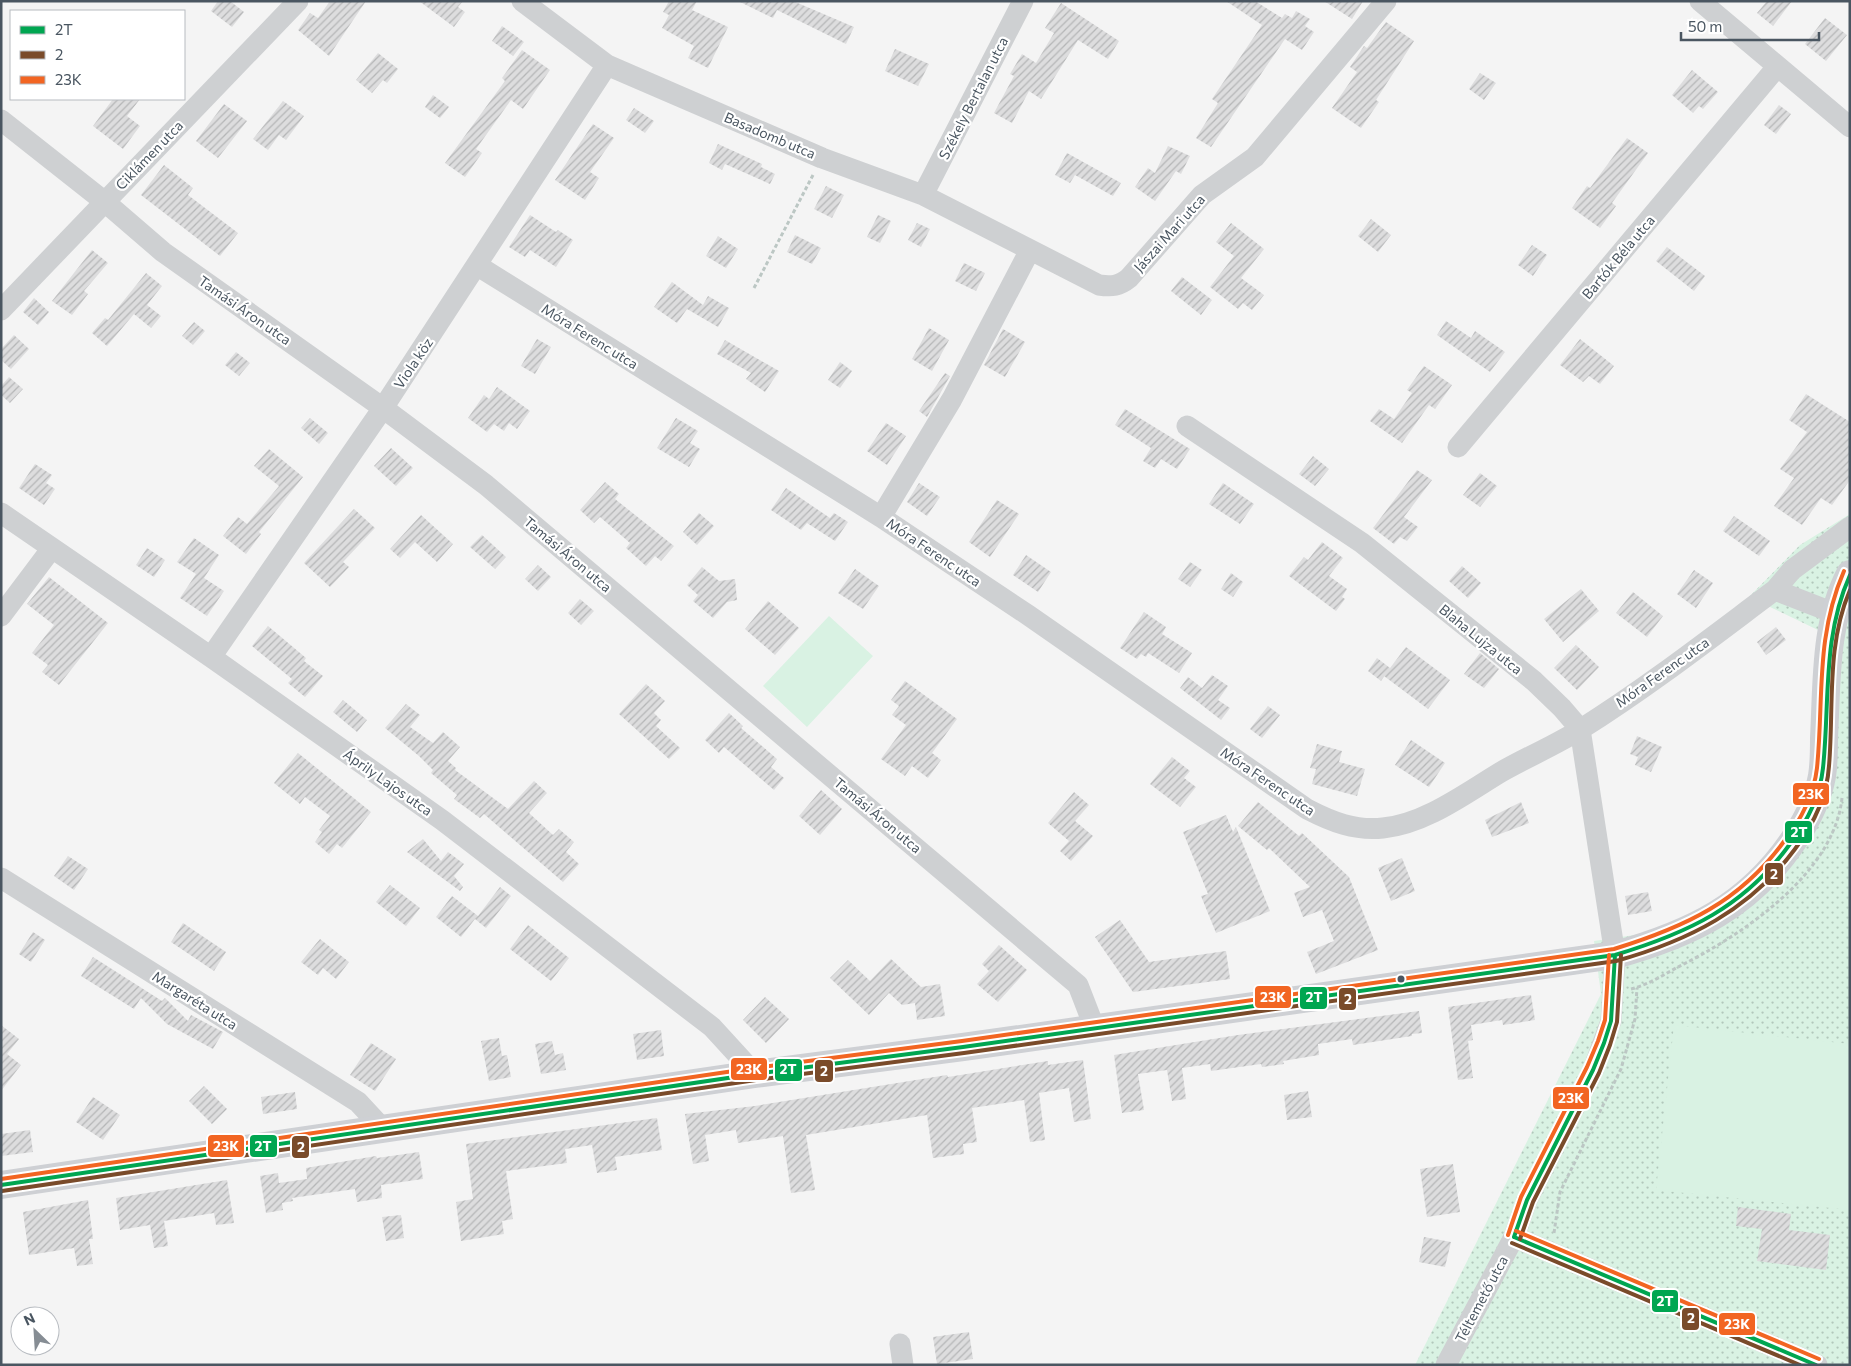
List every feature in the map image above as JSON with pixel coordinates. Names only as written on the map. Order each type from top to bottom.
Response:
[{"type":"street","name":"Ciklámen utca","points":[[1,310],[298,1]]},
{"type":"street","name":"Basadomb utca","points":[[522,1],[607,65],[822,158],[923,195],[1030,250]]},
{"type":"street","name":"Székely Bertalan utca","points":[[923,195],[1023,1]]},
{"type":"street","name":"Jászai Mari utca","points":[[1030,250],[1099,285],[1109,287],[1120,284],[1129,278],[1202,195],[1255,158],[1386,1]]},
{"type":"street","points":[[1700,1],[1850,127]]},
{"type":"street","name":"Viola köz","points":[[211,657],[383,408],[478,266],[607,65]]},
{"type":"street","name":"Bartók Béla utca","points":[[1458,447],[1777,67]]},
{"type":"street","name":"Tamási Áron utca","points":[[1,120],[105,202],[163,252],[383,408],[486,484],[1078,985],[1095,1029]]},
{"type":"street","name":"Móra Ferenc utca","points":[[881,516],[952,399],[1030,250]]},
{"type":"street","name":"Móra Ferenc utca","points":[[478,266],[881,516],[1028,615],[1307,809],[1341,825],[1363,829],[1384,828],[1411,821],[1441,808],[1535,752],[1580,729],[1775,590],[1792,570],[1850,527]]},
{"type":"street","name":"Blaha Lujza utca","points":[[1187,426],[1362,544],[1534,681],[1562,708],[1580,729]]},
{"type":"street","name":"Áprily Lajos utca","points":[[1,513],[211,657],[466,838],[712,1027],[755,1074]]},
{"type":"street","points":[[1,616],[52,548]]},
{"type":"street","points":[[1,1185],[755,1074],[1095,1029],[1615,954],[1664,940],[1705,923],[1723,912],[1754,887],[1781,859],[1808,818],[1822,776],[1834,613],[1850,574]]},
{"type":"street","points":[[1775,590],[1834,613]]},
{"type":"street","points":[[1580,729],[1615,954]]},
{"type":"street","name":"Margaréta utca","points":[[1,878],[358,1102],[371,1113],[383,1129]]},
{"type":"street","name":"Téltemető utca","points":[[1446,1365],[1514,1237],[1527,1200],[1593,1070],[1611,1021],[1615,954]]},
{"type":"street","points":[[1514,1237],[1817,1365]]},
{"type":"path","points":[[754,288],[822,158]]},
{"type":"path","points":[[1614,993],[1637,988],[1700,957]]},
{"type":"path","points":[[1551,1253],[1560,1192],[1621,1069],[1635,1019],[1637,988]]},
{"type":"green space","points":[[1850,514],[1850,1365],[1415,1365],[1601,994],[1594,941],[1668,930],[1720,903],[1768,860],[1797,816],[1811,775],[1818,630],[1749,597],[1800,545]]},
{"type":"green space","points":[[829,616],[873,656],[807,727],[763,686]]},
{"type":"green space","points":[[1674,1025],[1850,1044],[1850,1210],[1656,1190]]},
{"type":"building","points":[[218,1],[230,1],[244,12],[232,27],[211,11]]},
{"type":"building","points":[[330,1],[366,1],[329,56],[298,30],[310,13],[318,18]]},
{"type":"building","points":[[419,1],[463,1],[458,7],[465,12],[454,27]]},
{"type":"building","points":[[669,1],[697,1],[692,10],[728,27],[708,68],[688,58],[694,46],[662,28],[669,15],[663,12]]},
{"type":"building","points":[[738,1],[793,1],[854,27],[846,44],[777,10],[773,18]]},
{"type":"building","points":[[1226,1],[1255,1],[1282,18],[1285,14],[1292,18],[1296,11],[1310,19],[1305,26],[1314,32],[1302,50],[1285,39],[1211,147],[1196,138],[1218,103],[1212,99],[1262,25]]},
{"type":"building","points":[[1324,1],[1363,1],[1352,19]]},
{"type":"building","points":[[1767,1],[1792,1],[1773,26],[1757,13]]},
{"type":"building","points":[[1061,3],[1119,41],[1108,59],[1078,40],[1041,99],[1029,91],[1012,123],[994,113],[1014,76],[1010,74],[1022,54],[1036,63],[1054,33],[1045,28]]},
{"type":"building","points":[[1825,18],[1847,35],[1826,61],[1805,44]]},
{"type":"building","points":[[1386,22],[1414,41],[1376,100],[1379,102],[1361,128],[1332,108],[1357,72],[1350,67],[1364,46],[1367,48]]},
{"type":"building","points":[[502,26],[524,42],[513,56],[492,41]]},
{"type":"building","points":[[895,49],[929,64],[918,86],[885,71]]},
{"type":"building","points":[[522,50],[550,70],[523,109],[511,100],[476,149],[482,153],[465,177],[445,163],[505,81],[502,78]]},
{"type":"building","points":[[378,53],[398,69],[387,83],[383,80],[372,93],[356,80]]},
{"type":"building","points":[[1692,70],[1718,92],[1703,109],[1699,106],[1693,113],[1672,95]]},
{"type":"building","points":[[1480,73],[1496,83],[1484,100],[1469,89]]},
{"type":"building","points":[[433,95],[449,107],[440,118],[425,107]]},
{"type":"building","points":[[112,100],[139,100],[127,116],[140,126],[123,149],[93,126]]},
{"type":"building","points":[[283,101],[304,116],[286,140],[279,135],[268,150],[253,139]]},
{"type":"building","points":[[224,104],[247,121],[218,158],[196,141]]},
{"type":"building","points":[[1779,105],[1791,114],[1776,134],[1764,125]]},
{"type":"building","points":[[634,108],[654,121],[645,133],[626,120]]},
{"type":"building","points":[[593,124],[614,138],[590,172],[599,178],[585,200],[555,180]]},
{"type":"building","points":[[1627,138],[1648,153],[1612,203],[1616,206],[1600,228],[1572,208],[1587,186],[1590,188]]},
{"type":"building","points":[[718,144],[762,164],[761,167],[775,174],[770,184],[725,164],[722,170],[709,163]]},
{"type":"building","points":[[1168,146],[1190,156],[1181,174],[1176,171],[1155,201],[1135,187],[1148,168],[1155,173]]},
{"type":"building","points":[[1067,153],[1121,183],[1113,196],[1075,175],[1070,183],[1055,175]]},
{"type":"building","points":[[164,165],[193,188],[188,195],[238,233],[220,256],[141,195]]},
{"type":"building","points":[[826,186],[844,195],[832,218],[814,209]]},
{"type":"building","points":[[530,215],[556,232],[558,230],[573,240],[556,267],[530,250],[525,257],[509,247]]},
{"type":"building","points":[[878,215],[891,221],[880,243],[867,237]]},
{"type":"building","points":[[1371,219],[1391,235],[1378,252],[1358,236]]},
{"type":"building","points":[[917,223],[930,229],[921,247],[908,240]]},
{"type":"building","points":[[1231,223],[1264,249],[1241,278],[1264,295],[1252,310],[1243,303],[1238,309],[1210,287],[1234,256],[1216,242]]},
{"type":"building","points":[[795,235],[821,248],[812,264],[787,252]]},
{"type":"building","points":[[718,236],[738,249],[726,268],[706,256]]},
{"type":"building","points":[[1532,245],[1547,255],[1533,276],[1518,265]]},
{"type":"building","points":[[1667,247],[1705,276],[1694,291],[1656,261]]},
{"type":"building","points":[[92,250],[108,263],[84,291],[88,294],[72,315],[52,301]]},
{"type":"building","points":[[964,263],[985,273],[976,291],[955,281]]},
{"type":"building","points":[[146,273],[162,286],[147,305],[161,316],[151,328],[134,314],[107,346],[92,333],[105,318],[108,320]]},
{"type":"building","points":[[1182,277],[1212,300],[1201,315],[1171,291]]},
{"type":"building","points":[[672,282],[703,305],[708,296],[729,308],[718,327],[687,309],[677,323],[654,307]]},
{"type":"building","points":[[34,298],[49,312],[38,325],[23,312]]},
{"type":"building","points":[[1446,321],[1471,338],[1475,331],[1505,352],[1490,372],[1437,335]]},
{"type":"building","points":[[194,322],[205,331],[193,345],[182,336]]},
{"type":"building","points":[[929,328],[949,340],[932,371],[912,359]]},
{"type":"building","points":[[1003,329],[1025,342],[1005,377],[984,365]]},
{"type":"building","points":[[14,335],[29,349],[11,369],[1,360],[1,349]]},
{"type":"building","points":[[537,339],[551,347],[535,374],[521,366]]},
{"type":"building","points":[[1580,339],[1614,366],[1600,384],[1589,376],[1583,382],[1560,365]]},
{"type":"building","points":[[725,340],[779,371],[765,392],[746,379],[751,373],[717,354]]},
{"type":"building","points":[[236,352],[250,363],[239,376],[225,365]]},
{"type":"building","points":[[840,362],[852,371],[840,388],[828,380]]},
{"type":"building","points":[[1424,366],[1452,385],[1435,409],[1429,405],[1402,443],[1370,421],[1379,409],[1394,419],[1412,393],[1407,390]]},
{"type":"building","points":[[945,373],[950,376],[927,417],[919,411]]},
{"type":"building","points":[[9,377],[23,389],[10,403],[1,395],[1,386]]},
{"type":"building","points":[[497,387],[530,411],[517,429],[509,423],[504,431],[494,424],[487,432],[468,418],[484,395],[489,399]]},
{"type":"building","points":[[1806,394],[1850,422],[1850,480],[1832,505],[1821,498],[1802,525],[1774,506],[1794,478],[1780,469],[1807,432],[1789,420]]},
{"type":"building","points":[[1125,409],[1190,449],[1177,469],[1161,459],[1155,468],[1143,461],[1151,448],[1115,425]]},
{"type":"building","points":[[310,418],[328,433],[319,444],[301,428]]},
{"type":"building","points":[[676,418],[698,431],[690,443],[700,449],[689,467],[657,448]]},
{"type":"building","points":[[886,423],[906,436],[887,465],[867,451]]},
{"type":"building","points":[[391,448],[413,468],[396,486],[374,466]]},
{"type":"building","points":[[269,449],[303,477],[259,532],[261,534],[246,554],[223,536],[238,517],[247,524],[279,486],[254,466]]},
{"type":"building","points":[[1313,456],[1329,469],[1315,486],[1299,474]]},
{"type":"building","points":[[35,464],[52,475],[46,483],[55,489],[44,505],[19,488]]},
{"type":"building","points":[[1417,470],[1432,480],[1404,517],[1418,527],[1407,541],[1400,537],[1394,544],[1373,528]]},
{"type":"building","points":[[1480,473],[1497,486],[1480,507],[1463,495]]},
{"type":"building","points":[[605,482],[619,494],[615,499],[674,546],[661,561],[655,556],[646,566],[626,548],[630,543],[600,517],[594,523],[580,510]]},
{"type":"building","points":[[919,483],[940,497],[927,516],[907,502]]},
{"type":"building","points":[[1223,483],[1254,504],[1240,524],[1209,504]]},
{"type":"building","points":[[786,488],[830,518],[834,513],[848,522],[835,541],[807,523],[801,530],[771,510]]},
{"type":"building","points":[[997,500],[1019,514],[990,557],[969,542]]},
{"type":"building","points":[[354,509],[375,528],[343,562],[349,567],[330,587],[304,563]]},
{"type":"building","points":[[699,513],[714,526],[697,545],[683,532]]},
{"type":"building","points":[[421,515],[453,544],[437,562],[415,542],[400,558],[390,549]]},
{"type":"building","points":[[1734,516],[1770,541],[1759,556],[1723,531]]},
{"type":"building","points":[[482,535],[506,557],[495,569],[470,547]]},
{"type":"building","points":[[194,538],[219,555],[204,578],[224,591],[207,616],[180,598],[196,574],[177,562]]},
{"type":"building","points":[[1322,542],[1343,558],[1329,576],[1347,589],[1342,597],[1345,599],[1336,611],[1289,576],[1304,557],[1308,560]]},
{"type":"building","points":[[147,548],[165,560],[154,577],[136,565]]},
{"type":"building","points":[[1026,555],[1051,572],[1038,592],[1013,575]]},
{"type":"building","points":[[1190,562],[1202,570],[1190,587],[1178,579]]},
{"type":"building","points":[[538,565],[551,577],[538,591],[525,579]]},
{"type":"building","points":[[1462,566],[1481,583],[1468,598],[1449,581]]},
{"type":"building","points":[[702,567],[719,581],[735,579],[737,600],[727,602],[713,618],[693,601],[698,595],[687,585]]},
{"type":"building","points":[[855,569],[879,586],[863,609],[838,593]]},
{"type":"building","points":[[1694,570],[1713,583],[1696,608],[1677,594]]},
{"type":"building","points":[[1231,573],[1243,582],[1233,597],[1221,589]]},
{"type":"building","points":[[49,577],[108,623],[59,685],[42,672],[48,665],[32,653],[54,625],[27,604]]},
{"type":"building","points":[[1581,589],[1599,611],[1563,642],[1544,619]]},
{"type":"building","points":[[1633,592],[1663,616],[1647,637],[1616,613]]},
{"type":"building","points":[[580,599],[594,611],[581,625],[568,613]]},
{"type":"building","points":[[768,601],[799,628],[775,655],[745,629]]},
{"type":"building","points":[[1144,612],[1166,627],[1162,634],[1192,653],[1179,673],[1148,653],[1146,657],[1141,654],[1137,659],[1120,648]]},
{"type":"building","points":[[268,626],[306,658],[304,661],[323,676],[305,697],[288,683],[292,679],[252,646]]},
{"type":"building","points":[[1776,627],[1786,640],[1766,655],[1757,642]]},
{"type":"building","points":[[1576,645],[1599,667],[1577,690],[1554,668]]},
{"type":"building","points":[[1406,647],[1450,680],[1428,709],[1384,676]]},
{"type":"building","points":[[1480,653],[1499,669],[1484,688],[1464,674]]},
{"type":"building","points":[[1377,658],[1390,668],[1381,681],[1368,671]]},
{"type":"building","points":[[1212,675],[1228,686],[1218,700],[1230,708],[1221,720],[1180,688],[1188,677],[1202,688]]},
{"type":"building","points":[[905,681],[957,719],[932,753],[941,760],[928,778],[912,766],[905,776],[881,759],[906,725],[892,715],[899,706],[891,700]]},
{"type":"building","points":[[646,684],[665,701],[654,713],[661,720],[656,726],[680,748],[669,759],[619,714]]},
{"type":"building","points":[[343,700],[367,720],[357,732],[333,712]]},
{"type":"building","points":[[406,704],[420,715],[410,727],[433,743],[443,732],[460,747],[448,761],[456,768],[455,770],[508,809],[534,781],[547,793],[529,813],[553,835],[559,829],[574,842],[566,852],[579,864],[563,882],[484,814],[480,818],[454,799],[457,795],[431,773],[433,770],[385,728]]},
{"type":"building","points":[[1268,706],[1280,715],[1262,738],[1250,729]]},
{"type":"building","points":[[729,713],[743,726],[741,728],[777,759],[771,767],[784,778],[774,790],[724,747],[719,753],[705,740]]},
{"type":"building","points":[[1637,736],[1662,747],[1651,772],[1635,765],[1638,757],[1630,754]]},
{"type":"building","points":[[1411,740],[1445,763],[1429,787],[1395,765]]},
{"type":"building","points":[[1317,744],[1342,751],[1339,762],[1365,769],[1357,796],[1312,784],[1316,769],[1310,768]]},
{"type":"building","points":[[298,753],[371,812],[342,848],[337,844],[329,854],[315,842],[322,832],[319,830],[330,816],[305,797],[300,804],[274,783]]},
{"type":"building","points":[[1172,757],[1190,771],[1184,778],[1196,787],[1180,807],[1150,784]]},
{"type":"building","points":[[821,790],[842,809],[820,835],[799,816]]},
{"type":"building","points":[[1074,792],[1089,805],[1075,821],[1093,836],[1071,861],[1060,851],[1069,841],[1048,823]]},
{"type":"building","points":[[1258,802],[1299,836],[1302,833],[1349,877],[1378,950],[1316,974],[1307,952],[1334,941],[1322,910],[1303,917],[1294,893],[1310,887],[1269,848],[1267,850],[1238,826]]},
{"type":"building","points":[[1521,802],[1529,823],[1492,837],[1485,820]]},
{"type":"building","points":[[1226,815],[1233,832],[1236,827],[1270,911],[1216,933],[1201,896],[1208,894],[1183,832]]},
{"type":"building","points":[[423,839],[441,861],[448,852],[464,864],[454,876],[463,887],[460,891],[407,852]]},
{"type":"building","points":[[68,856],[88,869],[74,890],[54,876]]},
{"type":"building","points":[[1402,858],[1415,891],[1391,901],[1378,868]]},
{"type":"building","points":[[390,885],[420,908],[406,926],[376,902]]},
{"type":"building","points":[[500,887],[511,896],[486,928],[475,919],[461,937],[436,917],[452,896],[478,916]]},
{"type":"building","points":[[1648,892],[1652,911],[1628,915],[1625,896]]},
{"type":"building","points":[[1120,920],[1149,962],[1226,951],[1230,979],[1133,992],[1095,937]]},
{"type":"building","points":[[183,923],[226,952],[214,971],[171,942]]},
{"type":"building","points":[[528,925],[569,958],[551,981],[510,949]]},
{"type":"building","points":[[33,932],[45,940],[31,962],[19,954]]},
{"type":"building","points":[[320,939],[349,962],[336,979],[323,968],[318,975],[301,962]]},
{"type":"building","points":[[999,945],[1027,970],[998,1002],[977,984],[989,971],[982,964]]},
{"type":"building","points":[[93,957],[162,1001],[165,998],[188,1021],[191,1015],[223,1032],[213,1049],[167,1024],[141,998],[134,1009],[81,976]]},
{"type":"building","points":[[891,959],[921,987],[940,984],[945,1016],[917,1020],[915,1003],[902,1005],[889,993],[869,1015],[830,978],[848,960],[870,981]]},
{"type":"building","points":[[1531,995],[1535,1020],[1503,1025],[1502,1020],[1471,1025],[1473,1040],[1468,1041],[1473,1078],[1458,1080],[1448,1007]]},
{"type":"building","points":[[765,997],[789,1019],[766,1043],[743,1020]]},
{"type":"building","points":[[1419,1011],[1422,1033],[1412,1034],[1412,1036],[1353,1045],[1352,1039],[1318,1044],[1319,1055],[1283,1061],[1284,1064],[1262,1067],[1261,1064],[1211,1071],[1210,1064],[1182,1068],[1186,1099],[1172,1101],[1167,1070],[1138,1074],[1144,1110],[1122,1113],[1114,1055],[1238,1035]]},
{"type":"building","points":[[1,1025],[19,1039],[7,1054],[21,1065],[1,1091]]},
{"type":"building","points":[[661,1030],[664,1056],[637,1060],[633,1034]]},
{"type":"building","points":[[499,1038],[502,1056],[507,1055],[511,1077],[489,1081],[481,1041]]},
{"type":"building","points":[[552,1041],[555,1055],[563,1053],[566,1070],[541,1074],[535,1044]]},
{"type":"building","points":[[371,1043],[396,1059],[375,1091],[350,1075]]},
{"type":"building","points":[[1083,1060],[1091,1119],[1074,1122],[1069,1088],[1039,1093],[1045,1140],[1030,1142],[1024,1100],[972,1108],[977,1142],[963,1144],[964,1154],[933,1158],[927,1115],[806,1135],[815,1190],[791,1193],[783,1136],[738,1143],[736,1130],[705,1135],[709,1161],[693,1164],[685,1114],[755,1106],[1048,1061],[1048,1065]]},
{"type":"building","points":[[204,1086],[227,1109],[212,1124],[189,1101]]},
{"type":"building","points":[[1308,1091],[1312,1117],[1287,1120],[1284,1095]]},
{"type":"building","points":[[295,1092],[297,1109],[263,1114],[261,1097]]},
{"type":"building","points":[[93,1097],[120,1115],[103,1140],[76,1122]]},
{"type":"building","points":[[657,1118],[662,1150],[615,1157],[617,1170],[597,1173],[592,1145],[565,1149],[567,1163],[506,1171],[513,1219],[502,1221],[504,1234],[461,1241],[456,1202],[473,1199],[466,1144]]},
{"type":"building","points":[[30,1130],[33,1152],[1,1156],[1,1134]]},
{"type":"building","points":[[419,1152],[423,1179],[381,1185],[382,1198],[357,1202],[355,1189],[292,1198],[293,1201],[282,1203],[283,1210],[266,1213],[260,1176],[278,1173],[279,1183],[307,1179],[306,1168],[376,1156],[377,1158]]},
{"type":"building","points":[[1453,1164],[1460,1212],[1427,1217],[1420,1169]]},
{"type":"building","points":[[227,1180],[234,1223],[216,1225],[214,1213],[164,1221],[168,1246],[154,1248],[150,1225],[120,1230],[116,1198]]},
{"type":"building","points":[[88,1200],[93,1239],[89,1239],[93,1264],[77,1266],[74,1248],[29,1255],[23,1212]]},
{"type":"building","points":[[1738,1207],[1791,1214],[1789,1230],[1830,1235],[1826,1270],[1757,1261],[1762,1229],[1736,1226]]},
{"type":"building","points":[[401,1215],[404,1238],[386,1241],[382,1217]]},
{"type":"building","points":[[1424,1237],[1451,1242],[1445,1267],[1419,1262]]},
{"type":"building","points":[[969,1332],[973,1359],[937,1364],[933,1337]]},
{"type":"transit line","name":"23K","points":[[1,1179],[754,1068],[962,1041],[1614,949],[1640,941],[1687,921],[1709,910],[1730,896],[1768,862],[1791,832],[1801,815],[1810,797],[1817,768],[1825,645],[1835,596],[1844,571]]},
{"type":"transit line","name":"2T","points":[[1,1185],[755,1074],[963,1047],[1615,955],[1667,937],[1713,915],[1754,885],[1796,836],[1807,818],[1819,789],[1823,768],[1831,646],[1841,598],[1850,575]]},
{"type":"transit line","name":"2","points":[[2,1191],[756,1080],[964,1053],[1616,961],[1643,953],[1692,933],[1738,906],[1777,871],[1808,830],[1818,810],[1828,777],[1834,655],[1842,611],[1850,590]]},
{"type":"transit line","name":"23K","points":[[1508,1235],[1521,1197],[1587,1067],[1598,1041],[1605,1020],[1609,955]]},
{"type":"transit line","name":"2T","points":[[1514,1237],[1527,1200],[1593,1070],[1604,1043],[1611,1021],[1615,955]]},
{"type":"transit line","name":"2","points":[[1520,1239],[1533,1202],[1599,1073],[1610,1045],[1617,1022],[1621,955]]},
{"type":"transit line","name":"23K","points":[[1516,1231],[1819,1359]]},
{"type":"transit line","name":"2T","points":[[1514,1237],[1816,1365]]},
{"type":"transit line","name":"2","points":[[1512,1243],[1800,1365]]}]
